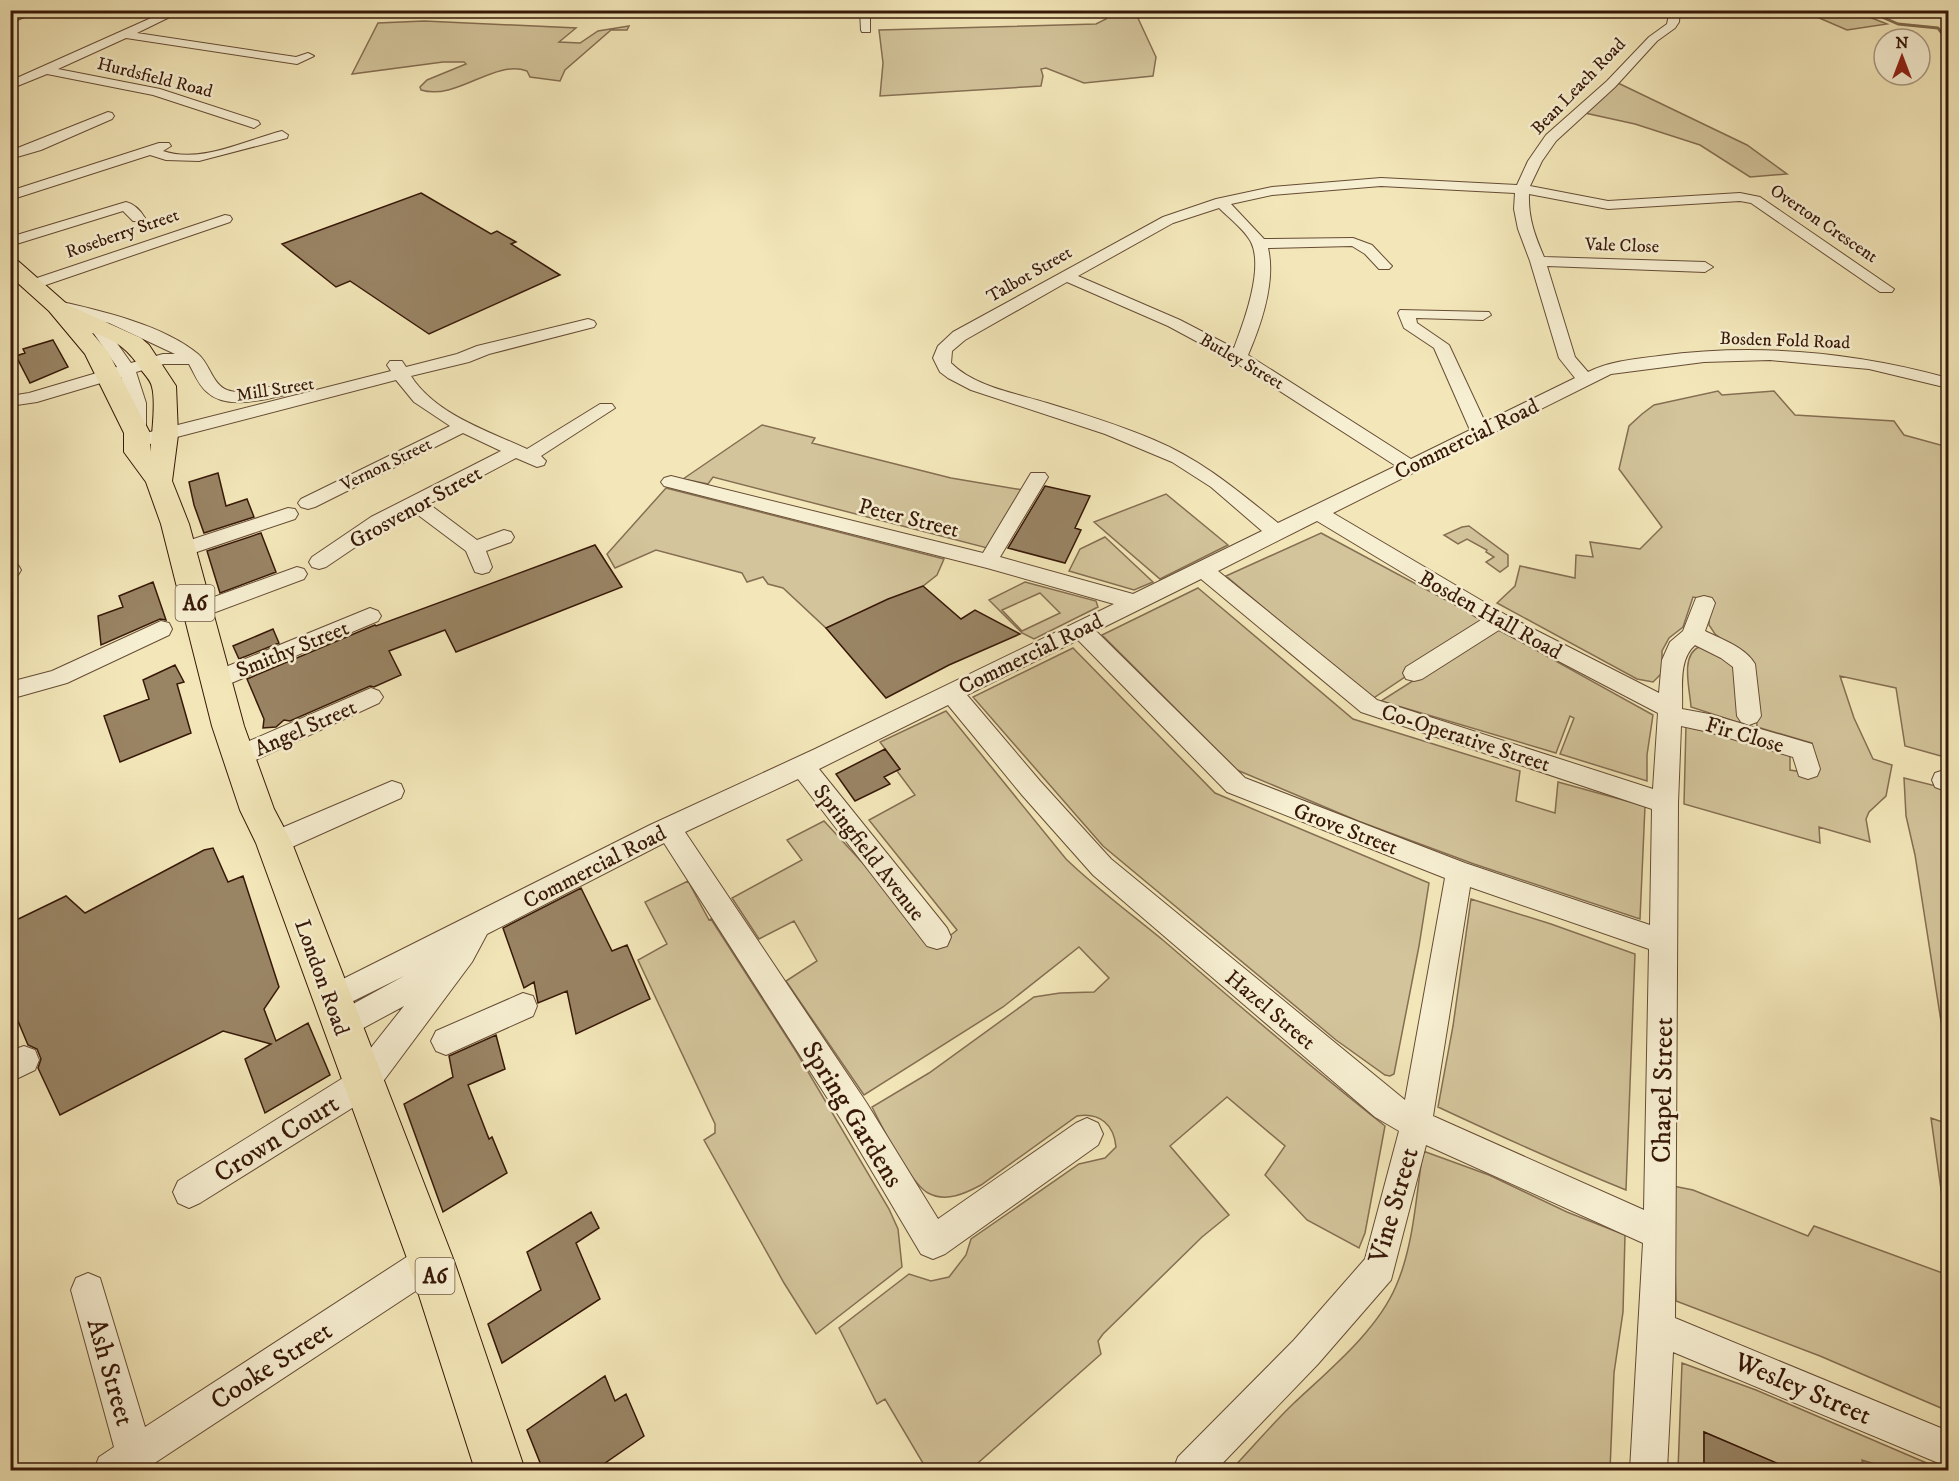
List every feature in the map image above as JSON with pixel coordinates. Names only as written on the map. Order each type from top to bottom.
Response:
[{"type":"highway","name":"A6","points":[[10,264],[57,306],[98,328],[111,331],[133,343],[124,372],[137,437]]},
{"type":"highway","name":"A6","points":[[57,306],[96,352],[124,372],[164,386],[165,435]]},
{"type":"highway","name":"London Road","points":[[159,481],[165,435]]},
{"type":"highway","name":"London Road","points":[[137,437],[137,452],[159,481],[175,524],[214,681],[257,810],[274,843],[362,1084],[431,1261],[490,1466]]},
{"type":"street","points":[[10,20],[36,10]]},
{"type":"street","points":[[10,86],[128,35],[178,10]]},
{"type":"street","points":[[630,10],[647,10]]},
{"type":"street","points":[[865,10],[866,30]]},
{"type":"street","name":"Bean Leach Road","points":[[1585,379],[1567,358],[1538,261],[1525,229],[1521,209],[1522,189],[1535,160],[1551,138],[1611,84],[1653,39],[1671,26],[1674,22],[1675,10]]},
{"type":"street","points":[[128,35],[297,61],[308,56]]},
{"type":"street","name":"Hurdsfield Road","points":[[46,70],[156,92],[254,124]]},
{"type":"street","points":[[10,155],[36,147],[108,116]]},
{"type":"street","points":[[10,196],[158,148],[158,154],[183,157],[209,156],[282,135]]},
{"type":"street","name":"Talbot Street","points":[[1276,532],[1204,473],[1178,458],[1123,435],[970,382],[944,366],[941,356],[945,347],[959,336],[1168,220],[1221,202],[1272,191],[1341,184],[1416,183],[1522,189]]},
{"type":"street","name":"Overton Crescent","points":[[1522,189],[1608,205],[1724,196],[1755,200],[1894,288],[1870,291]]},
{"type":"street","points":[[1221,202],[1259,244],[1262,281],[1246,342],[1239,357]]},
{"type":"street","points":[[10,242],[126,206],[138,218]]},
{"type":"street","name":"Roseberry Street","points":[[31,285],[225,219]]},
{"type":"street","points":[[1259,244],[1353,242],[1372,249],[1384,266]]},
{"type":"street","name":"Vale Close","points":[[1538,261],[1706,267]]},
{"type":"street","name":"Butley Street","points":[[1065,276],[1174,323],[1239,357],[1409,466]]},
{"type":"street","points":[[1480,431],[1441,345],[1410,325],[1405,305],[1484,315]]},
{"type":"street","name":"Mill Street","points":[[57,306],[114,319],[169,344],[194,359],[212,388],[223,395],[237,397],[262,395],[398,369]]},
{"type":"street","name":"Mill Street","points":[[137,437],[165,435],[398,369],[453,350],[483,350],[588,324]]},
{"type":"street","name":"Bean Leach Road","points":[[1561,337],[1580,356],[1606,370]]},
{"type":"street","points":[[31,398],[74,379],[90,364],[96,352]]},
{"type":"street","name":"Bosden Fold Road","points":[[1585,379],[1606,370],[1673,360],[1762,355],[1869,364],[1948,383]]},
{"type":"street","points":[[10,403],[169,358],[194,359]]},
{"type":"street","points":[[398,369],[411,390],[425,401],[465,426],[526,456]]},
{"type":"street","points":[[10,403],[83,392],[124,372]]},
{"type":"street","name":"Commercial Road","points":[[336,1012],[476,927],[548,888],[802,766],[1585,379]]},
{"type":"street","name":"Grosvenor Street","points":[[319,562],[378,522],[526,456],[606,408]]},
{"type":"street","name":"Vernon Street","points":[[308,503],[465,426]]},
{"type":"street","points":[[988,561],[1038,477]]},
{"type":"street","name":"Peter Street","points":[[671,482],[988,561],[1135,602]]},
{"type":"street","points":[[416,504],[478,557],[504,537]]},
{"type":"street","name":"Bosden Hall Road","points":[[1316,512],[1498,620],[1669,712]]},
{"type":"street","points":[[182,550],[288,513]]},
{"type":"street","name":"Co-Operative Street","points":[[1202,569],[1369,706],[1665,803]]},
{"type":"street","points":[[196,610],[297,573]]},
{"type":"street","points":[[1704,603],[1693,635],[1729,652],[1744,664],[1749,716]]},
{"type":"street","name":"Smithy Street","points":[[214,681],[370,616]]},
{"type":"street","points":[[1414,673],[1498,620]]},
{"type":"street","points":[[13,691],[59,677],[161,629]]},
{"type":"street","name":"Grove Street","points":[[1080,629],[1236,785],[1459,872],[1664,942]]},
{"type":"street","name":"Chapel Street","points":[[1648,1470],[1660,1234],[1665,803],[1669,712],[1673,660],[1678,648],[1693,635]]},
{"type":"street","name":"Hazel Street","points":[[951,692],[1031,788],[1102,867],[1386,1106],[1416,1124],[1660,1234]]},
{"type":"street","name":"Angel Street","points":[[240,756],[371,697]]},
{"type":"street","name":"Fir Close","points":[[1669,712],[1803,751],[1808,769]]},
{"type":"street","name":"Springfield Avenue","points":[[802,766],[937,937]]},
{"type":"street","points":[[274,843],[392,791]]},
{"type":"street","name":"Spring Gardens","points":[[669,829],[855,1113],[933,1242],[1087,1134]]},
{"type":"street","name":"Vine Street","points":[[1191,1470],[1306,1352],[1379,1268],[1416,1124],[1459,872]]},
{"type":"street","name":"Commercial Road","points":[[362,1084],[452,965],[476,927]]},
{"type":"street","name":"Commercial Road","points":[[336,1012],[452,965]]},
{"type":"street","points":[[446,1041],[523,1006]]},
{"type":"street","name":"Crown Court","points":[[189,1192],[362,1084]]},
{"type":"street","name":"Cooke Street","points":[[123,1462],[431,1261]]},
{"type":"street","name":"Ash Street","points":[[88,1290],[123,1462]]},
{"type":"street","name":"Wesley Street","points":[[1657,1328],[1948,1449]]},
{"type":"shaded area","points":[[1803,11],[1854,11],[1887,24],[1847,30]]},
{"type":"shaded area","points":[[1137,16],[1156,57],[1153,76],[1084,83],[1046,68],[1041,69],[1043,76],[1041,86],[880,96],[883,63],[879,30],[1096,24],[1106,19],[1105,17]]},
{"type":"shaded area","points":[[424,21],[576,28],[559,42],[580,43],[598,31],[629,26],[627,30],[611,30],[565,70],[560,81],[530,77],[527,71],[514,69],[502,70],[448,90],[435,92],[421,90],[420,87],[427,80],[466,64],[464,62],[443,62],[352,74],[378,23]]},
{"type":"shaded area","points":[[1618,83],[1747,145],[1787,174],[1750,177],[1700,145],[1635,124],[1585,113]]},
{"type":"shaded area","points":[[1718,391],[1722,395],[1774,391],[1795,415],[1894,421],[1904,435],[1948,447],[1948,758],[1905,746],[1896,688],[1840,676],[1854,718],[1873,759],[1892,765],[1886,796],[1869,812],[1866,819],[1870,842],[1819,827],[1820,843],[1684,804],[1686,725],[1790,751],[1790,770],[1816,774],[1812,743],[1757,727],[1755,693],[1734,648],[1715,634],[1709,625],[1710,600],[1693,597],[1683,627],[1669,638],[1662,651],[1662,673],[1653,682],[1637,679],[1497,603],[1515,586],[1520,566],[1575,578],[1576,555],[1593,557],[1590,542],[1640,549],[1662,527],[1619,469],[1629,426],[1654,405]]},
{"type":"shaded area","points":[[762,425],[815,438],[812,443],[951,478],[1023,490],[991,549],[713,477],[708,484],[683,479]]},
{"type":"shaded area","points":[[666,488],[944,559],[937,575],[923,586],[826,628],[783,588],[768,584],[763,577],[747,582],[742,573],[656,550],[615,568],[607,554]]},
{"type":"shaded area","points":[[1166,494],[1228,545],[1160,579],[1094,522]]},
{"type":"shaded area","points":[[1469,526],[1508,555],[1508,566],[1500,572],[1486,562],[1494,557],[1486,552],[1487,550],[1467,539],[1458,544],[1444,535]]},
{"type":"shaded area","points":[[1321,533],[1487,622],[1372,699],[1226,576]]},
{"type":"shaded area","points":[[1105,537],[1153,582],[1134,590],[1069,571],[1080,549]]},
{"type":"shaded area","points":[[1025,582],[1096,601],[1098,607],[1034,639],[1022,633],[989,600]],"holes":[[[1040,593],[1060,613],[1022,631],[1002,610]]]},
{"type":"shaded area","points":[[1198,588],[1353,719],[1520,771],[1516,801],[1555,813],[1558,782],[1645,806],[1640,919],[1474,864],[1358,821],[1237,770],[1102,635]]},
{"type":"shaded area","points":[[1496,628],[1653,715],[1647,755],[1647,781],[1560,754],[1574,718],[1570,716],[1556,753],[1381,701]]},
{"type":"shaded area","points":[[1699,647],[1738,665],[1740,723],[1691,707],[1688,665],[1693,651]]},
{"type":"shaded area","points":[[1073,648],[1215,793],[1429,883],[1394,1074],[1385,1075],[1336,1040],[1103,846],[973,697]]},
{"type":"shaded area","points":[[946,711],[1066,859],[1101,891],[1385,1126],[1365,1233],[1359,1248],[1307,1220],[1265,1175],[1285,1146],[1227,1097],[1170,1146],[1229,1215],[1202,1237],[1103,1334],[1098,1341],[1101,1354],[970,1470],[927,1470],[885,1399],[877,1404],[839,1328],[909,1274],[931,1281],[949,1277],[966,1255],[971,1239],[1079,1164],[1105,1158],[1116,1147],[1115,1139],[1109,1126],[1099,1118],[1077,1116],[981,1185],[962,1194],[942,1197],[928,1193],[913,1178],[897,1154],[872,1107],[929,1073],[1034,997],[1060,993],[1094,992],[1109,978],[1079,947],[1003,1007],[864,1095],[786,981],[817,961],[794,921],[759,939],[732,898],[802,860],[787,840],[824,821],[870,871],[922,939],[941,943],[957,930],[869,820],[915,795],[897,771],[900,769],[880,742]]},
{"type":"shaded area","points":[[1904,778],[1948,789],[1948,1066],[1915,855],[1906,816]]},
{"type":"shaded area","points":[[688,881],[709,920],[711,919],[797,1053],[889,1209],[898,1229],[902,1267],[816,1334],[784,1283],[704,1140],[715,1133],[715,1124],[638,960],[667,944],[645,902]]},
{"type":"shaded area","points":[[1471,899],[1635,954],[1626,1190],[1438,1107],[1453,1026]]},
{"type":"shaded area","points":[[1931,1118],[1948,1124],[1948,1239]]},
{"type":"shaded area","points":[[1423,1151],[1489,1175],[1567,1212],[1625,1235],[1623,1312],[1614,1373],[1610,1470],[1231,1470],[1286,1411],[1351,1349],[1388,1303],[1407,1254]]},
{"type":"shaded area","points":[[1673,1186],[1693,1190],[1808,1236],[1814,1226],[1948,1275],[1948,1411],[1820,1356],[1676,1301]]},
{"type":"shaded area","points":[[1682,1363],[1756,1390],[1943,1470],[1894,1470],[1862,1460],[1863,1470],[1793,1470],[1704,1432],[1704,1470],[1678,1470]]},
{"type":"building","points":[[421,193],[491,234],[497,231],[516,242],[511,244],[560,275],[429,334],[350,281],[336,287],[282,244]]},
{"type":"building","points":[[53,340],[68,367],[30,383],[16,356],[25,353],[23,349]]},
{"type":"building","points":[[218,473],[226,506],[247,499],[254,517],[204,533],[189,482]]},
{"type":"building","points":[[1045,486],[1090,496],[1075,528],[1081,530],[1065,563],[1008,548]]},
{"type":"building","points":[[261,533],[276,572],[220,593],[207,551]]},
{"type":"building","points":[[595,545],[622,587],[456,652],[445,630],[389,651],[401,675],[290,721],[284,720],[276,727],[263,728],[264,719],[247,679],[375,625]]},
{"type":"building","points":[[153,582],[166,620],[160,619],[101,645],[98,616],[123,607],[119,596]]},
{"type":"building","points":[[923,586],[961,619],[975,610],[1020,634],[949,665],[886,698],[826,628],[888,599]]},
{"type":"building","points":[[273,629],[279,643],[239,659],[233,646]]},
{"type":"building","points":[[175,665],[184,682],[177,684],[191,733],[120,762],[104,716],[149,699],[143,680]]},
{"type":"building","points":[[885,749],[900,769],[884,777],[890,784],[855,801],[836,774]]},
{"type":"building","points":[[213,848],[228,882],[243,876],[279,987],[264,1009],[276,1041],[308,1023],[330,1075],[265,1113],[245,1059],[271,1044],[223,1031],[60,1115],[38,1068],[41,1059],[37,1049],[28,1045],[10,1002],[10,923],[66,896],[85,913],[204,850]]},
{"type":"building","points":[[581,888],[612,951],[627,945],[650,999],[576,1034],[567,991],[538,1003],[534,982],[524,988],[503,928]]},
{"type":"building","points":[[496,1035],[505,1069],[468,1085],[489,1139],[492,1137],[507,1173],[443,1212],[404,1104],[453,1077],[449,1056]]},
{"type":"building","points":[[591,1212],[599,1228],[576,1243],[600,1299],[502,1363],[488,1324],[541,1290],[527,1252]]},
{"type":"building","points":[[605,1376],[615,1401],[626,1394],[644,1436],[595,1470],[543,1470],[527,1430]]},
{"type":"building","points":[[1704,1432],[1793,1470],[1704,1470]]},
{"type":"waterway","points":[[1866,10],[1898,24],[1938,28],[1948,42]]}]
